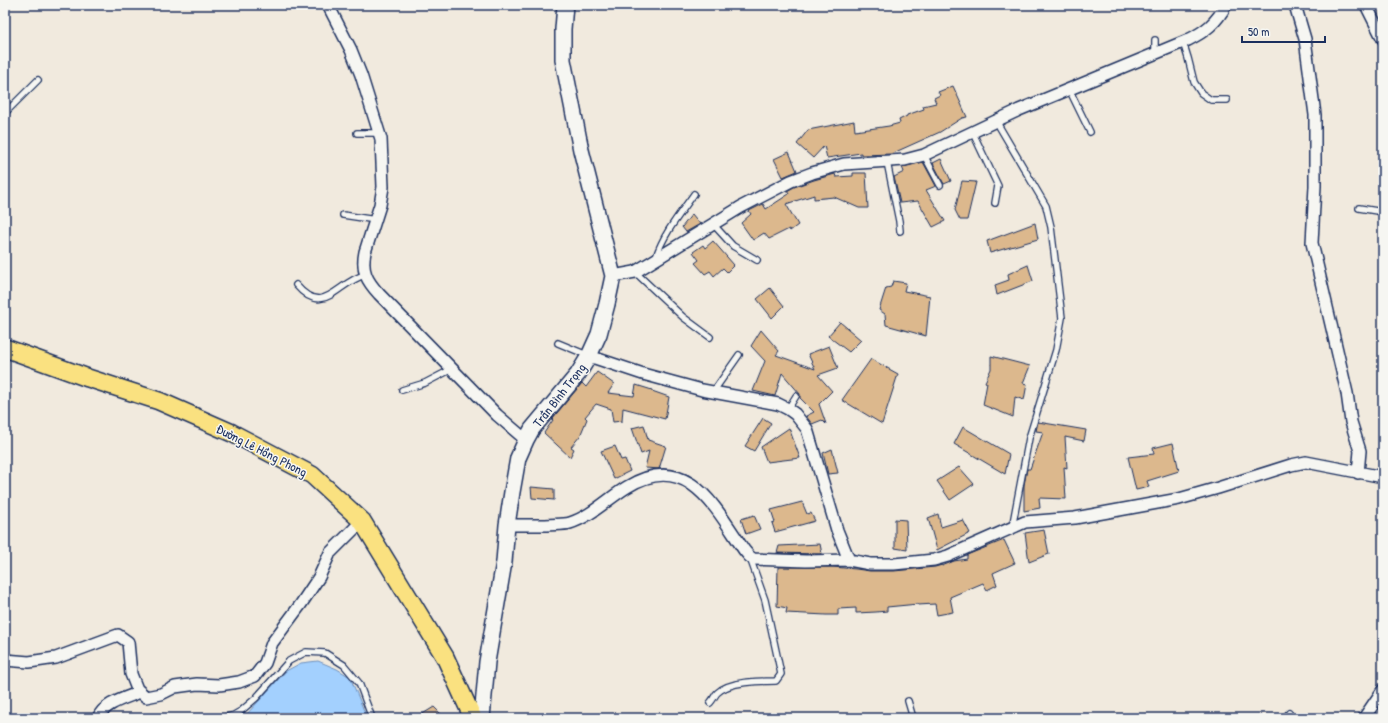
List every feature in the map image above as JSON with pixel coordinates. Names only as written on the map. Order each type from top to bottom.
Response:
[{"type":"main road","name":"Đường Lê Hồng Phong","points":[[5,348],[88,378],[159,401],[232,433],[312,476],[362,521],[445,657],[474,718]]},
{"type":"street","points":[[328,5],[354,56],[381,139],[383,186],[380,205],[364,259],[365,275],[370,284],[379,294],[452,369],[497,415],[526,440]]},
{"type":"street","name":"Trần Bình Trọng","points":[[482,718],[487,662],[504,562],[507,525],[518,458],[532,429],[578,374],[589,356],[599,334],[613,276],[581,150],[563,60],[562,29],[566,5]]},
{"type":"street","points":[[613,276],[635,272],[741,207],[790,181],[844,164],[905,160],[924,155],[996,120],[1183,42],[1204,32],[1220,15],[1226,5]]},
{"type":"street","points":[[1296,5],[1305,39],[1315,115],[1315,186],[1312,243],[1347,393],[1351,422],[1360,451],[1358,473]]},
{"type":"street","points":[[1366,5],[1383,39]]},
{"type":"street","points":[[589,356],[643,374],[713,392],[778,404],[795,414],[807,430],[837,530],[849,560]]},
{"type":"street","points":[[507,525],[570,523],[580,519],[627,487],[643,479],[655,475],[673,475],[686,481],[707,498],[717,509],[749,556],[754,559],[806,561],[849,560],[870,564],[888,564],[934,560],[948,556],[1025,522],[1075,518],[1179,499],[1291,465],[1306,462],[1383,477]]},
{"type":"street","points":[[5,660],[30,662],[56,658],[118,635],[128,642],[131,674],[137,689],[146,697],[161,694],[175,688],[196,684],[226,684],[239,682],[255,676],[265,663],[272,643],[312,588],[330,554],[362,521]]},
{"type":"street","points":[[1364,718],[1383,690]]},
{"type":"street","points":[[98,718],[100,712],[107,706],[140,692]]},
{"type":"lane","points":[[1155,40],[1156,53]]},
{"type":"lane","points":[[1183,42],[1194,82],[1201,93],[1211,100],[1227,100]]},
{"type":"lane","points":[[5,113],[38,80]]},
{"type":"lane","points":[[1069,89],[1090,132]]},
{"type":"lane","points":[[996,120],[1046,206],[1051,227],[1062,318],[1056,350],[1029,438],[1012,528]]},
{"type":"lane","points":[[972,131],[998,186],[995,203]]},
{"type":"lane","points":[[357,133],[379,133]]},
{"type":"lane","points":[[924,155],[940,185]]},
{"type":"lane","points":[[887,162],[900,231]]},
{"type":"lane","points":[[656,259],[660,244],[667,232],[694,194]]},
{"type":"lane","points":[[1359,208],[1383,212]]},
{"type":"lane","points":[[343,215],[376,220]]},
{"type":"lane","points":[[713,224],[733,246],[757,260]]},
{"type":"lane","points":[[635,272],[683,317],[710,337]]},
{"type":"lane","points":[[296,285],[302,292],[311,298],[321,299],[327,297],[360,276],[365,275]]},
{"type":"lane","points":[[558,343],[589,356]]},
{"type":"lane","points":[[713,392],[739,355]]},
{"type":"lane","points":[[402,390],[425,384],[452,369]]},
{"type":"lane","points":[[788,409],[796,396]]},
{"type":"lane","points":[[710,703],[718,692],[726,687],[742,683],[776,681],[781,674],[765,600],[749,556]]},
{"type":"lane","points":[[223,718],[241,711],[256,698],[289,662],[306,652],[326,653],[344,665],[359,683],[372,718]]},
{"type":"lane","points":[[908,701],[913,718]]},
{"type":"water","points":[[318,661],[337,669],[350,677],[367,718],[236,718],[247,714],[286,671],[301,663]]},
{"type":"building","points":[[953,86],[967,117],[962,118],[940,132],[891,154],[861,155],[861,153],[827,158],[824,146],[813,158],[797,144],[808,130],[854,121],[855,131],[900,123],[899,120],[907,115],[924,109],[923,106],[936,103],[934,98],[940,95],[938,92]]},
{"type":"building","points":[[789,152],[797,171],[783,177],[774,159]]},
{"type":"building","points":[[941,159],[951,181],[944,184],[933,163]]},
{"type":"building","points":[[923,162],[936,186],[926,190],[945,221],[933,227],[918,201],[900,203],[894,177],[904,172],[902,167]]},
{"type":"building","points":[[853,173],[866,173],[868,208],[859,208],[834,197],[814,199],[814,195],[786,204],[798,225],[790,231],[789,229],[769,239],[764,233],[753,240],[741,223],[751,214],[749,211],[763,204],[766,209],[789,194],[787,191],[794,187],[835,174],[836,177],[853,176]]},
{"type":"building","points":[[962,181],[976,182],[967,220],[960,220],[955,210]]},
{"type":"building","points":[[692,214],[700,224],[686,232],[682,227]]},
{"type":"building","points":[[1035,223],[1038,239],[990,253],[987,241]]},
{"type":"building","points":[[713,241],[734,265],[727,272],[723,268],[714,276],[710,271],[705,274],[695,263],[699,260],[693,252],[703,245],[705,248]]},
{"type":"building","points":[[1028,265],[1033,281],[997,295],[995,285],[1009,280],[1008,274]]},
{"type":"building","points":[[893,281],[906,283],[904,291],[930,296],[926,336],[886,325],[885,314],[879,310],[886,288],[891,287]]},
{"type":"building","points":[[770,288],[784,306],[772,318],[757,299]]},
{"type":"building","points":[[840,322],[861,340],[849,352],[828,336]]},
{"type":"building","points":[[761,330],[779,351],[776,355],[815,369],[808,354],[829,346],[838,368],[818,375],[832,391],[819,404],[826,424],[822,420],[812,424],[806,416],[814,412],[800,398],[800,394],[782,373],[775,396],[753,391],[765,361],[751,346]]},
{"type":"building","points":[[991,356],[1030,366],[1023,383],[1027,384],[1024,400],[1015,397],[1013,417],[983,405],[987,383],[985,382],[991,369]]},
{"type":"building","points":[[871,359],[898,374],[882,424],[842,400]]},
{"type":"building","points":[[597,372],[614,384],[608,393],[634,396],[636,385],[669,397],[665,419],[623,408],[622,421],[613,422],[611,409],[596,404],[585,417],[587,419],[580,436],[571,447],[574,449],[570,457],[544,433],[553,420],[552,419],[582,383],[586,387]]},
{"type":"building","points":[[763,418],[771,423],[754,451],[745,446]]},
{"type":"building","points":[[1038,422],[1086,430],[1084,441],[1065,437],[1067,468],[1064,467],[1066,499],[1039,498],[1040,508],[1024,511],[1024,485],[1027,469],[1030,469],[1043,432],[1036,431]]},
{"type":"building","points":[[644,425],[648,440],[666,446],[659,469],[645,468],[649,451],[641,454],[632,428]]},
{"type":"building","points":[[963,427],[1009,454],[1005,474],[954,444]]},
{"type":"building","points":[[789,428],[800,458],[767,462],[761,447]]},
{"type":"building","points":[[1173,443],[1179,471],[1147,481],[1149,487],[1136,490],[1128,457],[1154,454],[1153,448]]},
{"type":"building","points":[[615,446],[621,460],[625,459],[630,471],[614,479],[601,451]]},
{"type":"building","points":[[832,449],[838,473],[828,474],[823,453]]},
{"type":"building","points":[[959,467],[974,484],[950,500],[937,481]]},
{"type":"building","points":[[531,487],[554,489],[554,500],[532,498]]},
{"type":"building","points":[[802,502],[807,514],[811,513],[815,521],[775,532],[772,523],[775,522],[771,510]]},
{"type":"building","points":[[938,514],[941,527],[963,520],[970,533],[937,550],[928,518]]},
{"type":"building","points":[[754,515],[760,529],[746,534],[741,519]]},
{"type":"building","points":[[895,519],[906,520],[907,550],[895,548]]},
{"type":"building","points":[[1044,530],[1049,554],[1029,562],[1025,533]]},
{"type":"building","points":[[1004,540],[1015,563],[993,573],[997,585],[987,590],[983,583],[950,597],[953,612],[937,615],[935,604],[887,607],[887,611],[876,612],[856,613],[856,608],[838,609],[838,615],[786,613],[787,608],[777,606],[778,567],[832,567],[870,571],[894,571],[935,567],[954,561],[967,559],[967,555]]},
{"type":"building","points":[[820,544],[822,554],[777,553],[779,546]]},
{"type":"building","points":[[434,707],[445,718],[416,718]]}]
